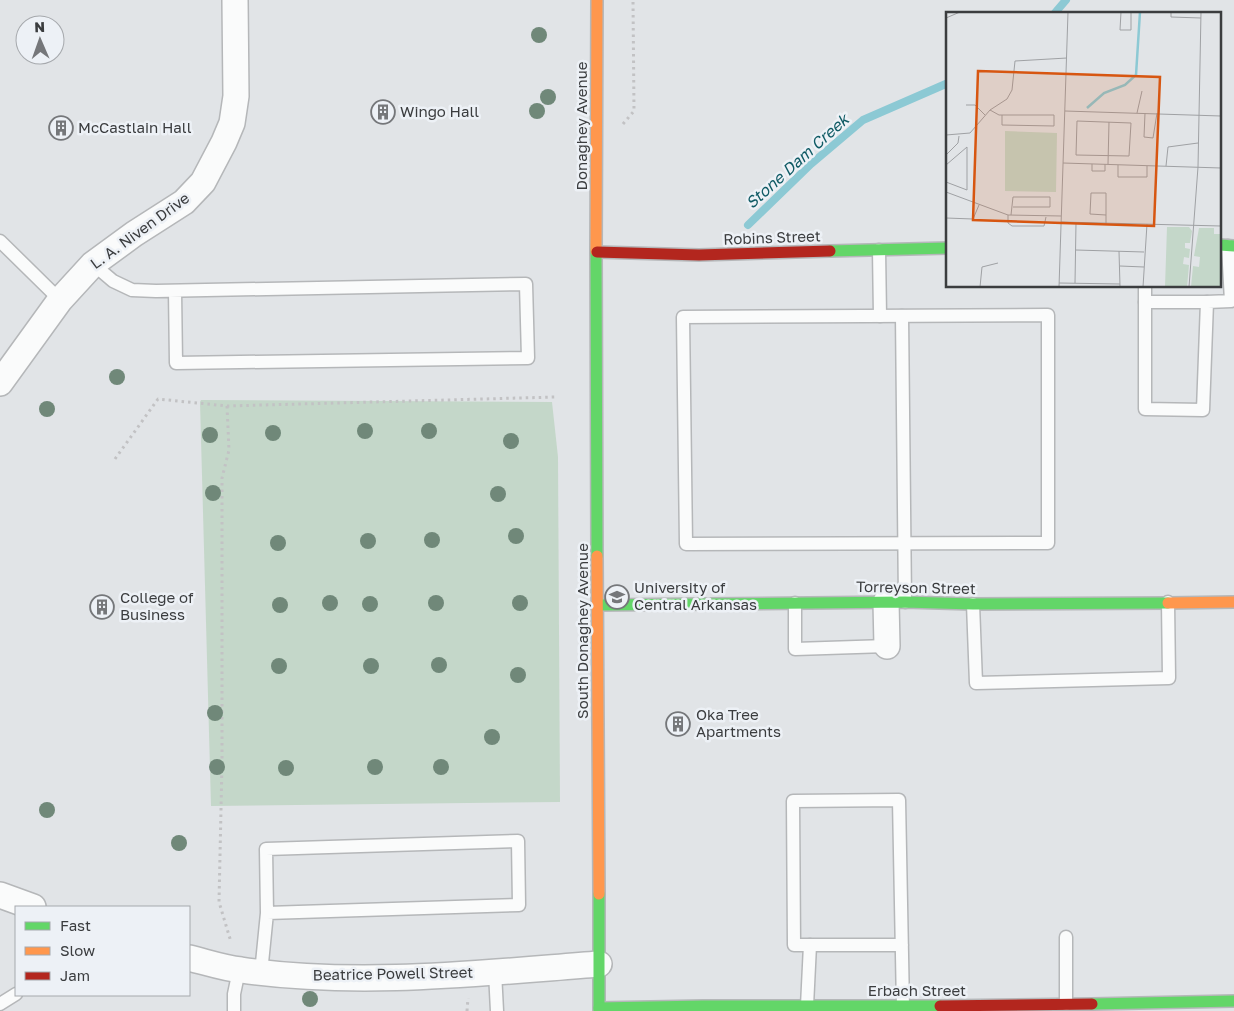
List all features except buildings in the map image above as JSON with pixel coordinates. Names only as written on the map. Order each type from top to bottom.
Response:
[{"type":"street","name":"L. A. Niven Drive","points":[[0,383],[60,300],[93,264],[134,234],[184,202],[203,182],[232,123],[236,96],[235,0]]},
{"type":"street","name":"Donaghey Avenue","points":[[597,0],[597,252]]},
{"type":"street","name":"Robins Street","points":[[597,252],[699,255],[946,248]]},
{"type":"street","name":"South Donaghey Avenue","points":[[597,252],[600,1009]]},
{"type":"street","name":"Torreyson Street","points":[[598,606],[895,602],[973,604],[1234,602]]},
{"type":"street","points":[[887,646],[895,602]]},
{"type":"street","points":[[0,895],[30,906]]},
{"type":"street","name":"Beatrice Powell Street","points":[[190,958],[244,964],[315,976],[373,977],[495,972],[599,964]]},
{"type":"street","name":"Erbach Street","points":[[600,1009],[1066,1004],[1182,1006],[1234,1001]]},
{"type":"lane","points":[[0,241],[60,300]]},
{"type":"lane","points":[[1145,302],[1231,301],[1228,246]]},
{"type":"lane","points":[[879,250],[880,316]]},
{"type":"lane","points":[[93,264],[113,281],[132,290],[175,291],[526,284],[528,358],[176,363],[175,291]]},
{"type":"lane","points":[[1145,288],[1145,409],[1203,410],[1207,302]]},
{"type":"lane","points":[[1048,315],[1048,543],[686,544],[683,317],[880,316],[1048,315]]},
{"type":"lane","points":[[895,602],[904,544],[902,316]]},
{"type":"lane","points":[[973,604],[976,683],[1169,678],[1168,602]]},
{"type":"lane","points":[[795,603],[795,649],[887,646]]},
{"type":"lane","points":[[902,945],[794,945],[793,801],[899,800],[902,945],[903,1007]]},
{"type":"lane","points":[[234,1011],[234,994],[244,964],[267,914],[266,849],[518,841],[519,906],[267,914]]},
{"type":"lane","points":[[1066,937],[1066,1004]]},
{"type":"lane","points":[[807,1006],[810,945]]},
{"type":"lane","points":[[495,972],[497,1011]]},
{"type":"lane","points":[[0,1004],[15,995]]},
{"type":"path","points":[[633,0],[634,111]]},
{"type":"path","points":[[115,459],[158,399],[227,406],[556,397]]},
{"type":"path","points":[[227,406],[228,450],[222,478],[222,763],[219,902],[244,964]]},
{"type":"green space","points":[[201,400],[552,402],[558,457],[560,802],[211,806]]},
{"type":"waterway","name":"Stone Dam Creek","points":[[1056,12],[1066,0]]},
{"type":"waterway","name":"Stone Dam Creek","points":[[748,225],[811,164],[863,120],[946,84]]},
{"type":"traffic: fast","points":[[1222,245],[1234,246]]},
{"type":"traffic: fast","points":[[830,251],[946,248]]},
{"type":"traffic: fast","points":[[596,251],[597,556]]},
{"type":"traffic: fast","points":[[598,605],[905,602],[973,604],[1168,603]]},
{"type":"traffic: fast","points":[[599,894],[599,1011]]},
{"type":"traffic: fast","points":[[1092,1004],[1234,1001]]},
{"type":"traffic: fast","points":[[599,1008],[940,1006]]},
{"type":"traffic: slow","points":[[596,251],[597,0]]},
{"type":"traffic: slow","points":[[597,556],[599,894]]},
{"type":"traffic: slow","points":[[1168,603],[1234,602]]},
{"type":"traffic: jam","points":[[597,252],[699,255],[830,251]]},
{"type":"traffic: jam","points":[[940,1006],[1092,1004]]},
{"type":"place","name":"Wingo Hall","points":[[383,112]]},
{"type":"place","name":"McCastlain Hall","points":[[61,128]]},
{"type":"place","name":"University of Central Arkansas","points":[[617,597]]},
{"type":"place","name":"College of Business","points":[[102,607]]},
{"type":"place","name":"Oka Tree Apartments","points":[[678,724]]}]
